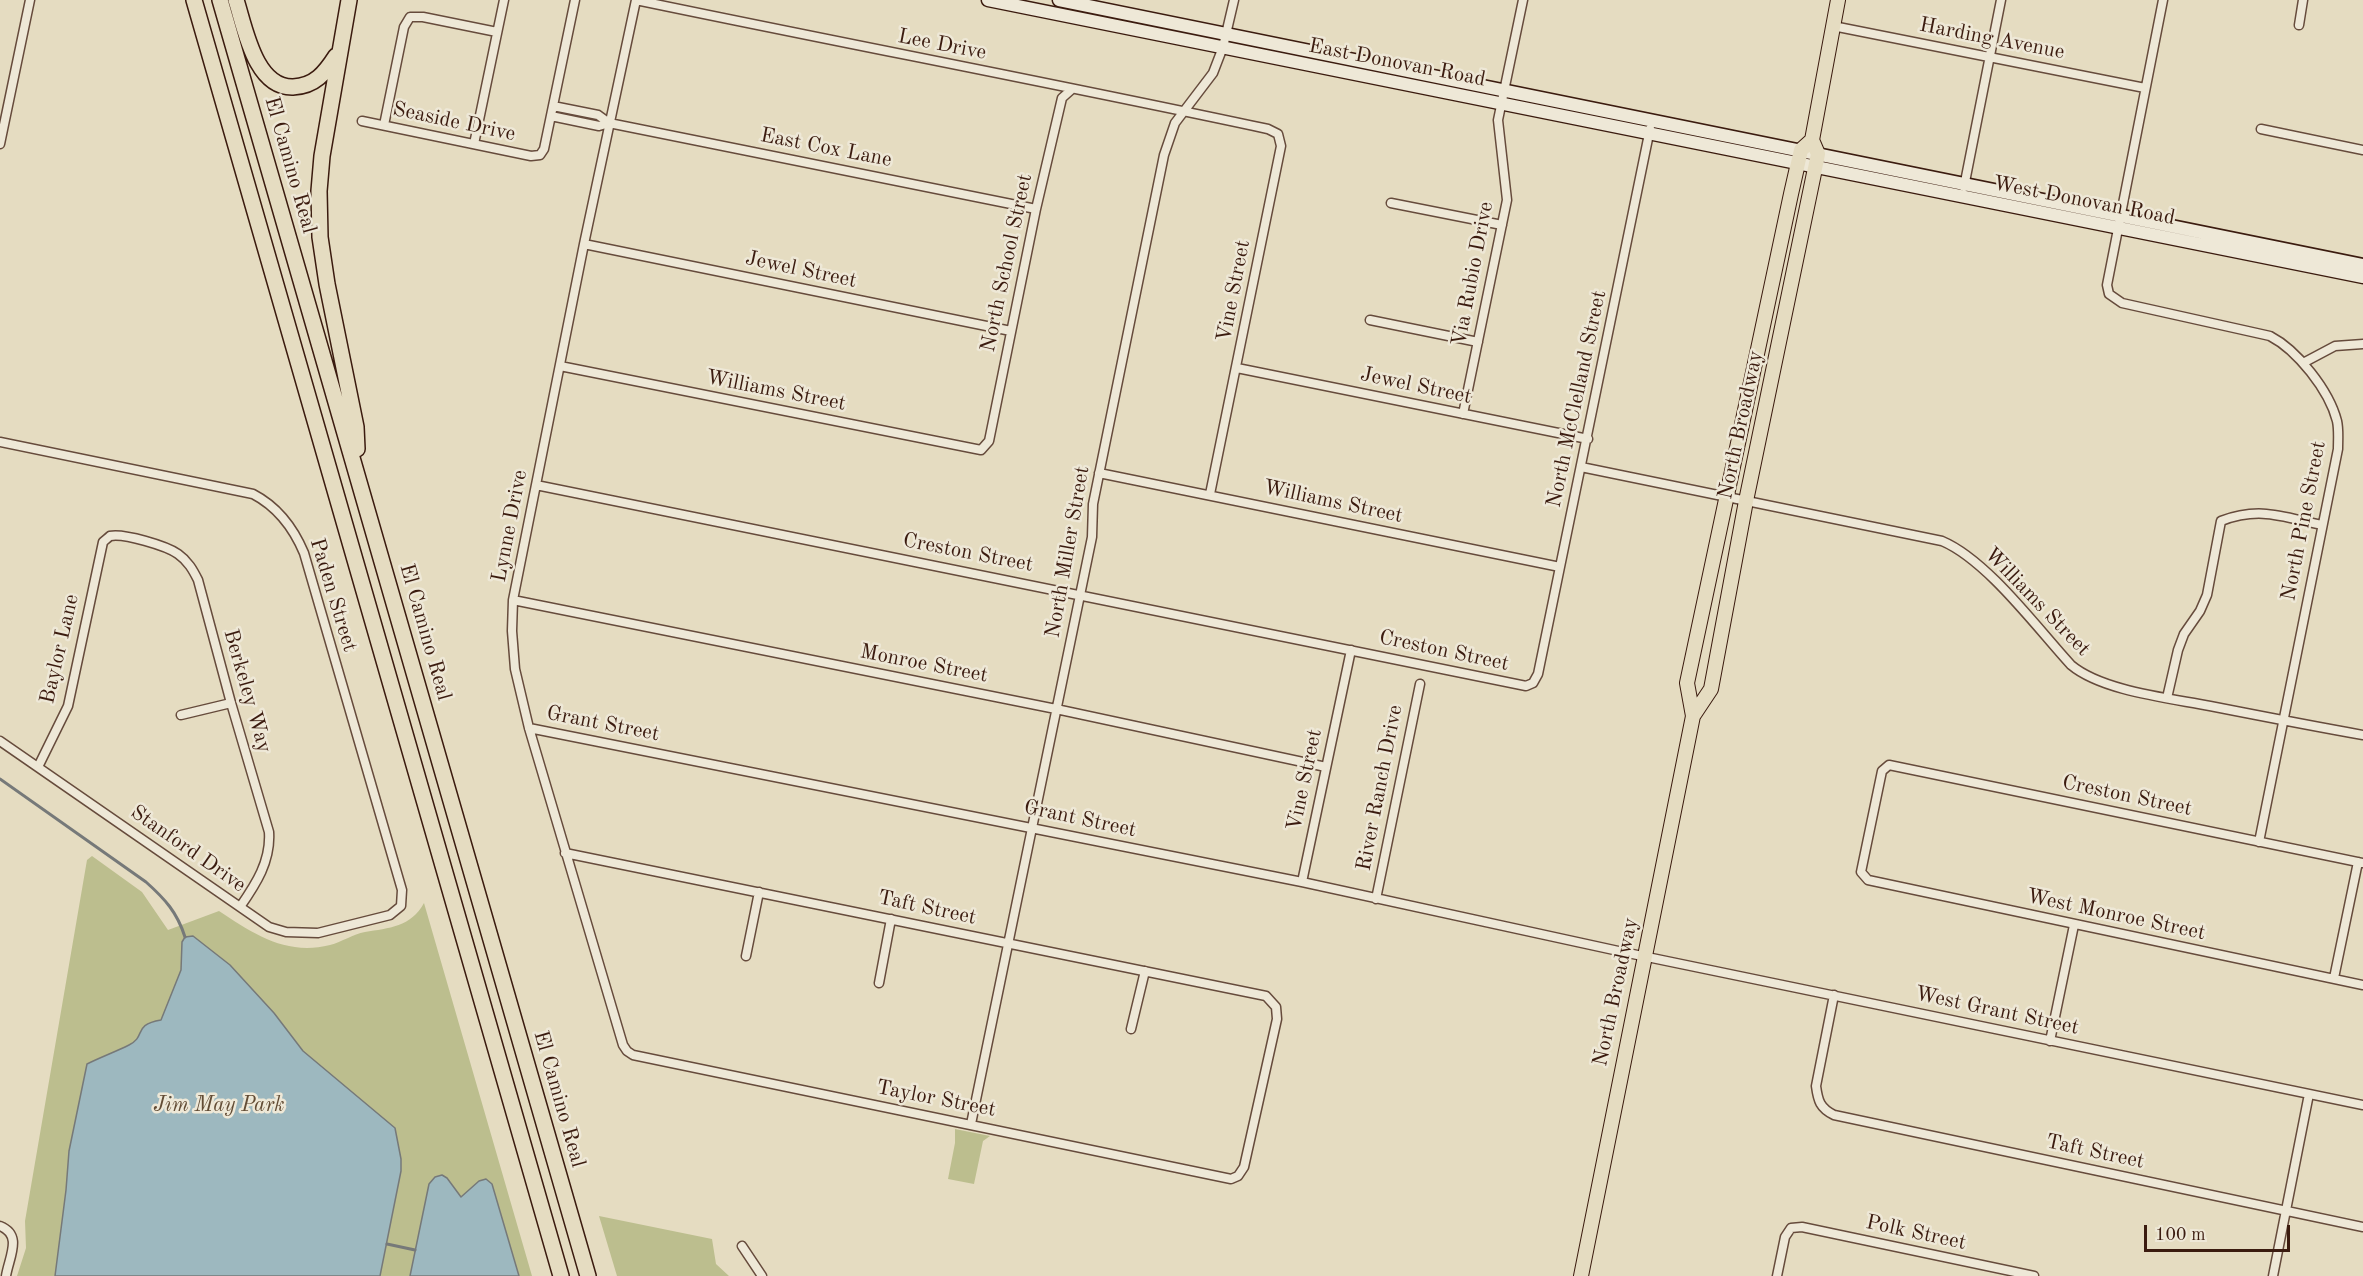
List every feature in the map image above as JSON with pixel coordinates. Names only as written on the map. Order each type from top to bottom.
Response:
[{"type":"highway","points":[[194,0],[561,1276]]},
{"type":"highway","name":"El Camino Real","points":[[220,0],[588,1276]]},
{"type":"highway","points":[[236,0],[253,52],[263,73],[275,83],[295,87],[315,81],[326,71],[339,51]]},
{"type":"highway","points":[[349,0],[322,156],[319,191],[320,237],[327,284],[356,427],[359,478]]},
{"type":"main road","name":"East Donovan Road","points":[[988,0],[1649,133],[1799,157]]},
{"type":"main road","name":"East Donovan Road","points":[[1059,0],[1651,120],[1799,157]]},
{"type":"main road","points":[[1817,160],[1812,140],[1838,0]]},
{"type":"main road","points":[[1799,157],[1812,140]]},
{"type":"main road","name":"West Donovan Road","points":[[1799,157],[1965,184],[2363,277]]},
{"type":"main road","name":"North Broadway","points":[[1693,716],[1687,683],[1799,157]]},
{"type":"main road","name":"West Donovan Road","points":[[1817,160],[1962,196],[2118,221],[2363,265]]},
{"type":"main road","name":"North Broadway","points":[[1581,1276],[1693,716],[1710,689],[1746,501],[1817,160]]},
{"type":"street","points":[[0,144],[30,0]]},
{"type":"street","points":[[474,144],[504,0]]},
{"type":"street","points":[[551,116],[575,0]]},
{"type":"street","name":"Lee Drive","points":[[636,0],[1241,123]]},
{"type":"street","name":"Lynne Drive","points":[[627,1051],[623,1045],[529,728],[515,669],[512,631],[513,600],[584,244],[636,0]]},
{"type":"street","name":"North Miller Street","points":[[971,1124],[1081,594],[1092,537],[1093,504],[1164,155],[1175,123],[1213,73],[1224,47],[1234,0]]},
{"type":"street","points":[[1502,104],[1522,0]]},
{"type":"street","points":[[1962,196],[2001,0]]},
{"type":"street","name":"North Pine Street","points":[[2163,0],[2107,285],[2113,299],[2122,303],[2270,336],[2289,348],[2303,363],[2334,410],[2337,422],[2338,449],[2259,842]]},
{"type":"street","points":[[2299,25],[2303,0]]},
{"type":"street","points":[[384,125],[404,27],[410,17],[423,17],[497,32]]},
{"type":"street","name":"Harding Avenue","points":[[1833,26],[2145,88]]},
{"type":"street","name":"North School Street","points":[[985,448],[989,441],[1036,209],[1062,98],[1071,90]]},
{"type":"street","name":"Via Rubio Drive","points":[[1463,414],[1507,200],[1498,120],[1502,104]]},
{"type":"street","name":"East Cox Lane","points":[[554,106],[598,115],[609,123],[1036,209]]},
{"type":"street","name":"East Cox Lane","points":[[551,116],[599,126],[609,123]]},
{"type":"street","name":"Seaside Drive","points":[[362,121],[531,156],[538,155],[544,150],[551,116]]},
{"type":"street","name":"North McClelland Street","points":[[1533,683],[1538,674],[1588,440],[1651,120]]},
{"type":"street","name":"Vine Street","points":[[1210,494],[1281,146],[1278,134],[1268,129],[1241,123]]},
{"type":"street","points":[[2261,129],[2363,150]]},
{"type":"street","points":[[1391,203],[1502,225]]},
{"type":"street","name":"Jewel Street","points":[[584,244],[1011,331]]},
{"type":"street","points":[[1370,320],[1478,342]]},
{"type":"street","points":[[2303,363],[2335,346],[2363,344]]},
{"type":"street","name":"Williams Street","points":[[560,366],[981,450],[985,448]]},
{"type":"street","name":"Jewel Street","points":[[1237,368],[1588,440]]},
{"type":"street","name":"Paden Street","points":[[0,442],[253,494],[269,502],[283,517],[296,534],[304,553],[402,890],[401,906],[396,912],[372,919]]},
{"type":"street","name":"Williams Street","points":[[1581,467],[1915,534],[1948,544],[1984,569],[2071,665],[2082,675],[2097,682],[2167,698],[2363,735]]},
{"type":"street","name":"Williams Street","points":[[1099,473],[1560,567]]},
{"type":"street","name":"Creston Street","points":[[536,485],[1081,594],[1521,686],[1533,683]]},
{"type":"street","points":[[2167,698],[2184,634],[2200,611],[2207,595],[2221,521],[2240,514],[2259,512],[2322,525]]},
{"type":"street","name":"Berkeley Way","points":[[110,537],[120,536],[166,548],[179,555],[192,567],[198,580],[269,832],[270,842],[262,872],[240,907]]},
{"type":"street","name":"Baylor Lane","points":[[38,767],[68,706],[100,550],[103,542],[110,537]]},
{"type":"street","name":"Monroe Street","points":[[513,600],[1056,709],[1326,767]]},
{"type":"street","name":"Vine Street","points":[[1302,882],[1351,650]]},
{"type":"street","name":"River Ranch Drive","points":[[1376,898],[1420,684]]},
{"type":"street","points":[[181,715],[231,703]]},
{"type":"street","name":"Grant Street","points":[[529,728],[1302,882],[1623,952]]},
{"type":"street","name":"Stanford Drive","points":[[0,741],[269,927],[302,934],[318,933],[372,919]]},
{"type":"street","name":"Creston Street","points":[[1863,877],[1861,866],[1882,771],[1889,765],[2360,862]]},
{"type":"street","name":"Taft Street","points":[[565,853],[1266,996],[1276,1007],[1277,1019],[1245,1167],[1238,1176]]},
{"type":"street","points":[[2334,978],[2360,862]]},
{"type":"street","name":"West Monroe Street","points":[[1863,877],[1868,880],[2074,925],[2363,985]]},
{"type":"street","points":[[746,956],[759,892]]},
{"type":"street","points":[[879,983],[891,919]]},
{"type":"street","points":[[2050,1041],[2074,925]]},
{"type":"street","name":"West Grant Street","points":[[1623,952],[2363,1105]]},
{"type":"street","points":[[1131,1029],[1145,971]]},
{"type":"street","name":"Taft Street","points":[[1834,995],[1816,1086],[1817,1099],[1822,1107],[1834,1115],[2363,1227]]},
{"type":"street","name":"Taylor Street","points":[[627,1051],[633,1055],[725,1075],[1231,1179],[1238,1176]]},
{"type":"street","points":[[2273,1276],[2309,1094]]},
{"type":"street","points":[[0,1226],[9,1229],[13,1235],[6,1276]]},
{"type":"street","name":"Polk Street","points":[[1777,1276],[1785,1237],[1791,1228],[1802,1227],[2034,1276]]},
{"type":"street","points":[[742,1246],[762,1276]]},
{"type":"green space","name":"Jim May Park","points":[[92,856],[142,892],[168,930],[219,911],[271,941],[299,948],[314,948],[334,944],[361,933],[399,925],[413,917],[424,903],[532,1276],[17,1276],[26,1248],[25,1221],[87,860]]},
{"type":"green space","points":[[955,1129],[990,1136],[983,1141],[974,1184],[948,1179],[955,1143]]},
{"type":"green space","points":[[599,1216],[712,1239],[716,1264],[729,1276],[617,1276]]},
{"type":"water","points":[[193,936],[230,965],[274,1013],[303,1051],[395,1128],[401,1171],[380,1276],[55,1276],[69,1151],[87,1064],[129,1045],[138,1038],[146,1025],[161,1020],[181,970],[182,942],[185,937]]},
{"type":"water","points":[[442,1175],[447,1178],[461,1197],[479,1181],[486,1179],[492,1184],[519,1276],[410,1276],[429,1184],[435,1177]]},
{"type":"waterway","points":[[0,779],[146,882],[170,906],[185,937]]},
{"type":"waterway","points":[[387,1244],[415,1250]]}]
